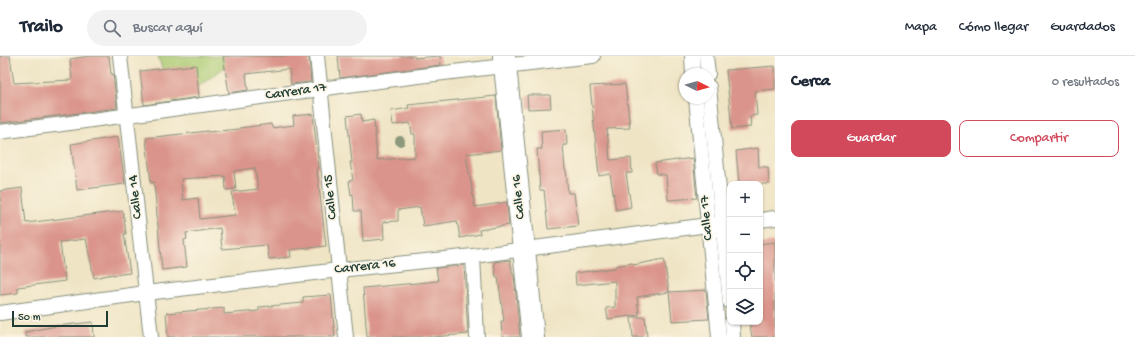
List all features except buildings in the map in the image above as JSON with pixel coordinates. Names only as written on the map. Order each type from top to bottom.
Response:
[{"type":"highway","name":"Calle 16","points":[[505,61],[533,337]]},
{"type":"street","name":"Calle 14","points":[[120,56],[151,337]]},
{"type":"street","name":"Calle 15","points":[[317,56],[346,337]]},
{"type":"street","name":"Carrera 17","points":[[0,132],[321,89],[505,61],[593,56]]},
{"type":"street","points":[[692,56],[693,68]]},
{"type":"street","points":[[706,56],[707,68]]},
{"type":"street","name":"Calle 17","points":[[697,104],[719,337]]},
{"type":"street","name":"Calle 17","points":[[711,104],[726,224],[729,289]]},
{"type":"street","points":[[763,220],[775,218]]},
{"type":"street","name":"Carrera 16","points":[[0,313],[146,293],[473,256],[708,225],[726,224]]},
{"type":"street","points":[[473,256],[477,337]]},
{"type":"street","points":[[732,325],[733,337]]},
{"type":"green space","points":[[158,56],[230,56],[225,67],[174,104]]}]
